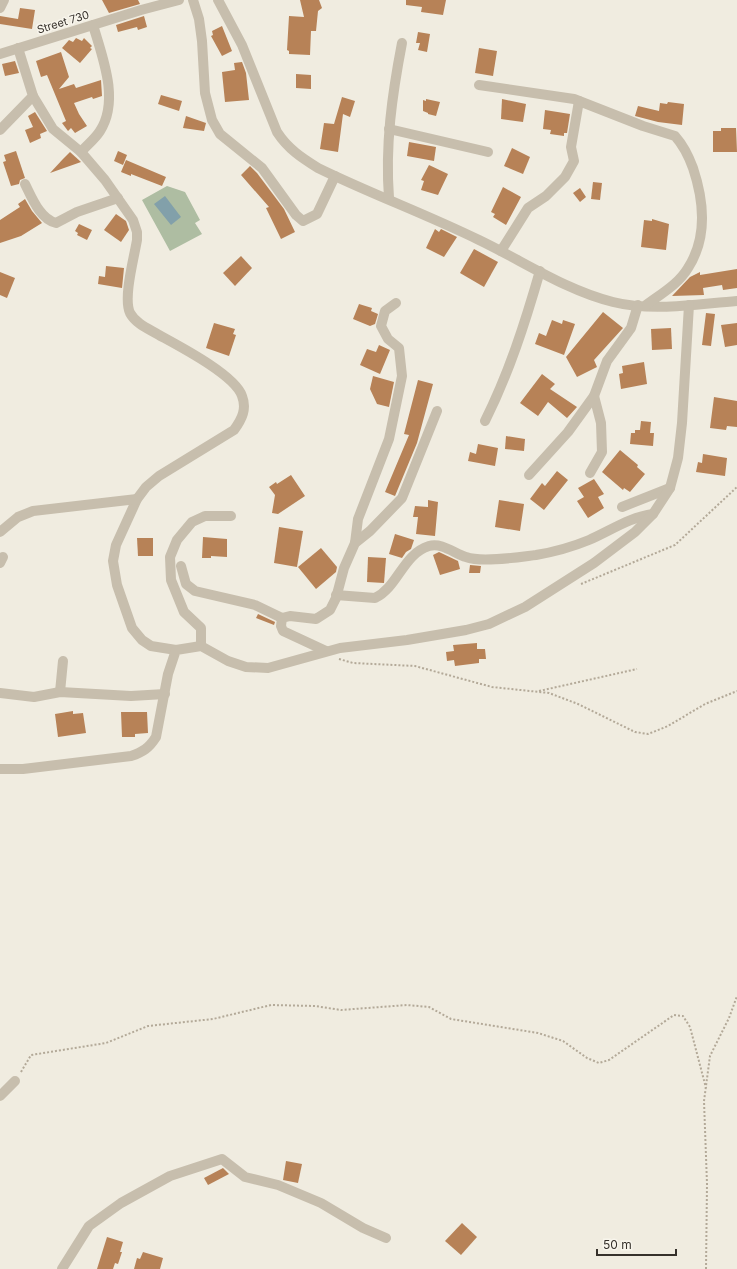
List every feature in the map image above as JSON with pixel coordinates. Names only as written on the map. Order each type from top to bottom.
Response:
[{"type":"street","points":[[0,8],[4,0]]},
{"type":"street","name":"Street 730","points":[[0,54],[179,0]]},
{"type":"street","points":[[193,0],[199,19],[202,40],[207,106],[220,134],[262,168],[296,215],[303,220],[317,214],[335,176]]},
{"type":"street","points":[[218,0],[242,45],[277,132],[285,144],[300,157],[335,176],[389,198],[585,293],[614,302],[641,306],[689,305],[737,301]]},
{"type":"street","points":[[81,152],[102,126],[105,120],[108,100],[106,72],[93,25]]},
{"type":"street","points":[[389,198],[387,162],[388,129],[402,43]]},
{"type":"street","points":[[18,48],[32,96],[53,129],[81,152],[118,198],[133,220],[137,232],[128,303],[133,318],[144,327],[214,367],[242,394],[245,407],[241,420],[234,430],[159,476],[146,487],[137,499],[116,545],[113,561],[117,585],[132,628],[142,640],[151,646],[176,650],[201,646],[228,661],[255,669],[268,668],[326,651],[350,646],[407,640],[466,630],[507,616],[526,607],[594,563],[635,532],[662,504],[670,488],[678,458],[689,305]]},
{"type":"street","points":[[479,85],[560,96],[579,101],[643,126],[675,136],[689,158],[698,184],[702,204],[703,225],[694,257],[688,270],[676,283],[641,306],[631,328],[607,362],[594,396],[568,432],[529,475]]},
{"type":"street","points":[[0,130],[32,96]]},
{"type":"street","points":[[501,251],[528,208],[546,196],[565,177],[574,161],[571,147],[579,101]]},
{"type":"street","points":[[388,129],[488,152]]},
{"type":"street","points":[[25,184],[30,196],[46,218],[56,223],[77,212],[118,198]]},
{"type":"street","points":[[485,422],[502,388],[519,344],[540,271]]},
{"type":"street","points":[[181,566],[186,584],[195,591],[227,597],[255,605],[282,618],[290,616],[307,619],[320,617],[330,610],[344,568],[355,543],[358,519],[389,439],[402,376],[398,348],[388,339],[381,326],[385,311],[396,303]]},
{"type":"street","points":[[590,473],[602,452],[601,423],[594,396]]},
{"type":"street","points":[[355,543],[370,531],[402,498],[437,410]]},
{"type":"street","points":[[622,507],[670,488]]},
{"type":"street","points":[[0,532],[18,518],[33,511],[137,499]]},
{"type":"street","points":[[336,595],[375,598],[386,590],[413,556],[429,546],[436,545],[478,560],[535,555],[587,541],[640,516],[653,514]]},
{"type":"street","points":[[201,646],[202,628],[184,612],[171,580],[170,557],[177,540],[192,522],[205,516],[231,516]]},
{"type":"street","points":[[282,618],[281,626],[283,631],[326,651]]},
{"type":"street","points":[[0,769],[23,769],[131,756],[143,752],[150,746],[156,737],[171,661],[176,650]]},
{"type":"street","points":[[60,692],[63,661]]},
{"type":"street","points":[[0,693],[34,696],[60,692],[131,696],[164,694]]},
{"type":"street","points":[[0,1096],[15,1081]]},
{"type":"street","points":[[62,1269],[89,1226],[121,1203],[170,1176],[222,1158],[245,1176],[278,1185],[321,1203],[363,1228],[386,1238]]},
{"type":"path","points":[[580,585],[675,545],[737,487]]},
{"type":"path","points":[[326,651],[338,659],[353,663],[415,666],[492,686],[549,693],[578,704],[635,732],[648,734],[668,726],[705,704],[737,691]]},
{"type":"path","points":[[537,692],[637,669]]},
{"type":"path","points":[[706,1269],[707,1184],[704,1101],[710,1056],[729,1018],[737,996]]},
{"type":"path","points":[[15,1081],[31,1055],[106,1043],[148,1026],[213,1019],[271,1005],[315,1006],[341,1010],[407,1006],[429,1007],[451,1019],[492,1024],[538,1033],[563,1041],[587,1058],[599,1063],[609,1060],[674,1015],[682,1016],[690,1027],[706,1088]]},
{"type":"green space","points":[[167,186],[185,192],[200,220],[195,223],[202,234],[170,251],[142,200]]},
{"type":"water","points":[[165,196],[181,217],[171,225],[154,204]]},
{"type":"building","points":[[102,0],[138,0],[140,4],[109,13]]},
{"type":"building","points":[[300,0],[319,0],[322,8],[318,11],[316,31],[311,31],[310,55],[289,54],[289,51],[287,50],[289,16],[304,17]]},
{"type":"building","points":[[406,0],[446,0],[443,15],[421,12],[422,7],[406,5]]},
{"type":"building","points":[[20,8],[35,10],[32,29],[0,24],[0,16],[18,19]]},
{"type":"building","points":[[144,16],[147,27],[138,30],[137,27],[118,32],[116,25]]},
{"type":"building","points":[[222,26],[232,51],[222,56],[211,36],[213,35],[212,31]]},
{"type":"building","points":[[418,32],[430,34],[427,52],[418,50],[420,43],[416,43]]},
{"type":"building","points":[[76,38],[82,41],[84,38],[92,46],[90,48],[92,49],[80,63],[62,48],[69,40],[73,42]]},
{"type":"building","points":[[479,48],[497,51],[493,76],[475,73]]},
{"type":"building","points":[[61,52],[69,77],[59,89],[74,84],[76,88],[101,80],[102,96],[93,99],[92,97],[74,103],[87,126],[75,133],[71,128],[68,131],[62,123],[66,121],[47,75],[41,77],[36,61]]},
{"type":"building","points":[[15,61],[19,73],[5,76],[2,64]]},
{"type":"building","points":[[242,62],[246,73],[249,100],[225,102],[222,72],[235,70],[234,63]]},
{"type":"building","points":[[296,74],[311,75],[311,89],[296,88]]},
{"type":"building","points":[[161,95],[182,101],[179,111],[158,104]]},
{"type":"building","points":[[342,97],[355,101],[350,117],[343,114],[338,152],[320,149],[324,123],[334,124]]},
{"type":"building","points":[[426,99],[440,102],[436,116],[423,111],[423,100],[426,101]]},
{"type":"building","points":[[502,99],[526,104],[523,122],[501,119]]},
{"type":"building","points":[[668,102],[684,104],[682,125],[658,122],[635,116],[638,106],[659,111],[660,103],[667,104]]},
{"type":"building","points":[[545,110],[570,114],[567,133],[564,133],[564,136],[550,134],[551,130],[543,129]]},
{"type":"building","points":[[35,112],[47,131],[40,134],[41,138],[30,143],[25,130],[33,127],[28,116]]},
{"type":"building","points":[[186,116],[206,123],[204,131],[183,128]]},
{"type":"building","points":[[721,128],[736,128],[737,152],[713,152],[713,131],[721,131]]},
{"type":"building","points":[[409,142],[436,147],[434,161],[407,156]]},
{"type":"building","points":[[512,148],[530,157],[523,174],[504,166]]},
{"type":"building","points":[[16,151],[25,178],[20,180],[19,184],[11,186],[3,162],[6,161],[4,155]]},
{"type":"building","points":[[118,151],[127,155],[123,165],[114,161]]},
{"type":"building","points":[[70,152],[81,162],[50,173],[63,159]]},
{"type":"building","points":[[126,160],[166,177],[162,186],[131,174],[131,176],[121,172]]},
{"type":"building","points":[[429,165],[448,174],[438,195],[421,190],[424,181],[421,180]]},
{"type":"building","points":[[250,166],[284,209],[295,232],[281,239],[266,208],[269,207],[241,175]]},
{"type":"building","points":[[593,182],[602,183],[600,200],[591,199]]},
{"type":"building","points":[[503,187],[521,197],[506,225],[493,217],[495,214],[491,212]]},
{"type":"building","points":[[580,188],[586,197],[580,202],[573,193]]},
{"type":"building","points":[[25,199],[32,211],[42,223],[21,236],[0,243],[0,220],[20,207],[18,204]]},
{"type":"building","points":[[116,214],[126,221],[129,230],[121,242],[104,230]]},
{"type":"building","points":[[652,219],[669,224],[666,250],[641,247],[644,220],[652,221]]},
{"type":"building","points":[[79,224],[92,230],[87,240],[77,235],[78,233],[75,231]]},
{"type":"building","points":[[435,229],[439,232],[441,229],[457,237],[444,257],[426,248]]},
{"type":"building","points":[[474,249],[498,262],[484,287],[460,273]]},
{"type":"building","points":[[241,256],[252,268],[235,286],[223,273]]},
{"type":"building","points":[[106,266],[124,268],[122,288],[98,284],[99,276],[105,277]]},
{"type":"building","points":[[737,269],[737,288],[723,290],[722,285],[703,288],[704,295],[672,296],[690,277],[700,272],[700,275]]},
{"type":"building","points":[[0,272],[15,278],[7,298],[0,295]]},
{"type":"building","points":[[359,304],[372,308],[371,311],[378,314],[375,324],[370,326],[353,319]]},
{"type":"building","points":[[603,312],[623,328],[594,360],[597,367],[577,377],[566,357]]},
{"type":"building","points":[[706,313],[715,314],[711,346],[702,345]]},
{"type":"building","points":[[552,320],[562,324],[563,320],[575,324],[564,355],[535,344],[539,333],[546,336]]},
{"type":"building","points":[[214,323],[235,329],[233,334],[236,335],[229,356],[206,348]]},
{"type":"building","points":[[737,323],[737,345],[725,347],[721,325]]},
{"type":"building","points":[[671,328],[672,349],[652,350],[651,329]]},
{"type":"building","points":[[379,345],[390,350],[380,374],[360,365],[367,349],[376,352]]},
{"type":"building","points":[[644,362],[647,384],[621,389],[619,374],[623,373],[622,366]]},
{"type":"building","points":[[542,374],[555,384],[550,389],[577,407],[567,418],[548,402],[538,416],[520,403]]},
{"type":"building","points":[[373,376],[394,382],[389,407],[377,404],[370,389]]},
{"type":"building","points":[[418,380],[433,384],[417,443],[395,496],[385,492],[409,435],[404,434]]},
{"type":"building","points":[[714,397],[737,401],[737,427],[727,426],[726,430],[710,428]]},
{"type":"building","points":[[641,421],[651,422],[650,433],[654,433],[653,446],[630,444],[631,433],[635,433],[635,430],[640,430]]},
{"type":"building","points":[[506,436],[525,439],[524,451],[505,449]]},
{"type":"building","points":[[478,444],[498,448],[495,466],[468,461],[470,452],[476,454]]},
{"type":"building","points":[[620,450],[638,465],[637,467],[645,474],[630,492],[624,488],[623,490],[602,472]]},
{"type":"building","points":[[703,454],[727,458],[725,476],[696,472],[698,462],[702,463]]},
{"type":"building","points":[[557,471],[568,480],[544,510],[530,499],[542,483],[545,486]]},
{"type":"building","points":[[291,475],[305,496],[278,514],[272,513],[275,495],[269,487]]},
{"type":"building","points":[[594,479],[604,494],[598,497],[604,508],[588,518],[577,501],[584,497],[578,488]]},
{"type":"building","points":[[428,500],[438,502],[435,536],[416,534],[418,517],[413,517],[415,506],[428,507]]},
{"type":"building","points":[[499,500],[524,504],[520,531],[495,527]]},
{"type":"building","points":[[279,527],[303,531],[297,567],[274,563]]},
{"type":"building","points":[[395,534],[414,540],[411,549],[406,552],[402,558],[389,554]]},
{"type":"building","points":[[203,537],[227,539],[227,557],[211,556],[211,558],[202,558]]},
{"type":"building","points":[[137,538],[153,538],[153,556],[138,556]]},
{"type":"building","points":[[321,548],[337,567],[336,572],[316,589],[298,567]]},
{"type":"building","points":[[439,552],[458,561],[460,569],[440,575],[433,555]]},
{"type":"building","points":[[368,557],[386,558],[384,583],[367,582]]},
{"type":"building","points":[[470,565],[481,566],[480,573],[469,573]]},
{"type":"building","points":[[258,614],[275,622],[274,625],[256,618]]},
{"type":"building","points":[[477,643],[477,649],[485,649],[486,659],[479,659],[479,663],[455,666],[454,660],[447,661],[446,652],[454,651],[453,645]]},
{"type":"building","points":[[73,711],[73,714],[83,713],[86,733],[58,737],[55,714]]},
{"type":"building","points":[[121,712],[147,712],[148,733],[135,734],[135,737],[122,737]]},
{"type":"building","points":[[286,1161],[302,1164],[298,1183],[283,1180]]},
{"type":"building","points":[[223,1168],[229,1174],[208,1185],[204,1178]]},
{"type":"building","points":[[462,1223],[477,1237],[461,1255],[445,1241]]},
{"type":"building","points":[[107,1237],[123,1242],[120,1252],[122,1252],[118,1264],[115,1263],[113,1269],[97,1269]]},
{"type":"building","points":[[143,1252],[163,1258],[160,1269],[134,1269],[137,1258],[140,1259]]}]
